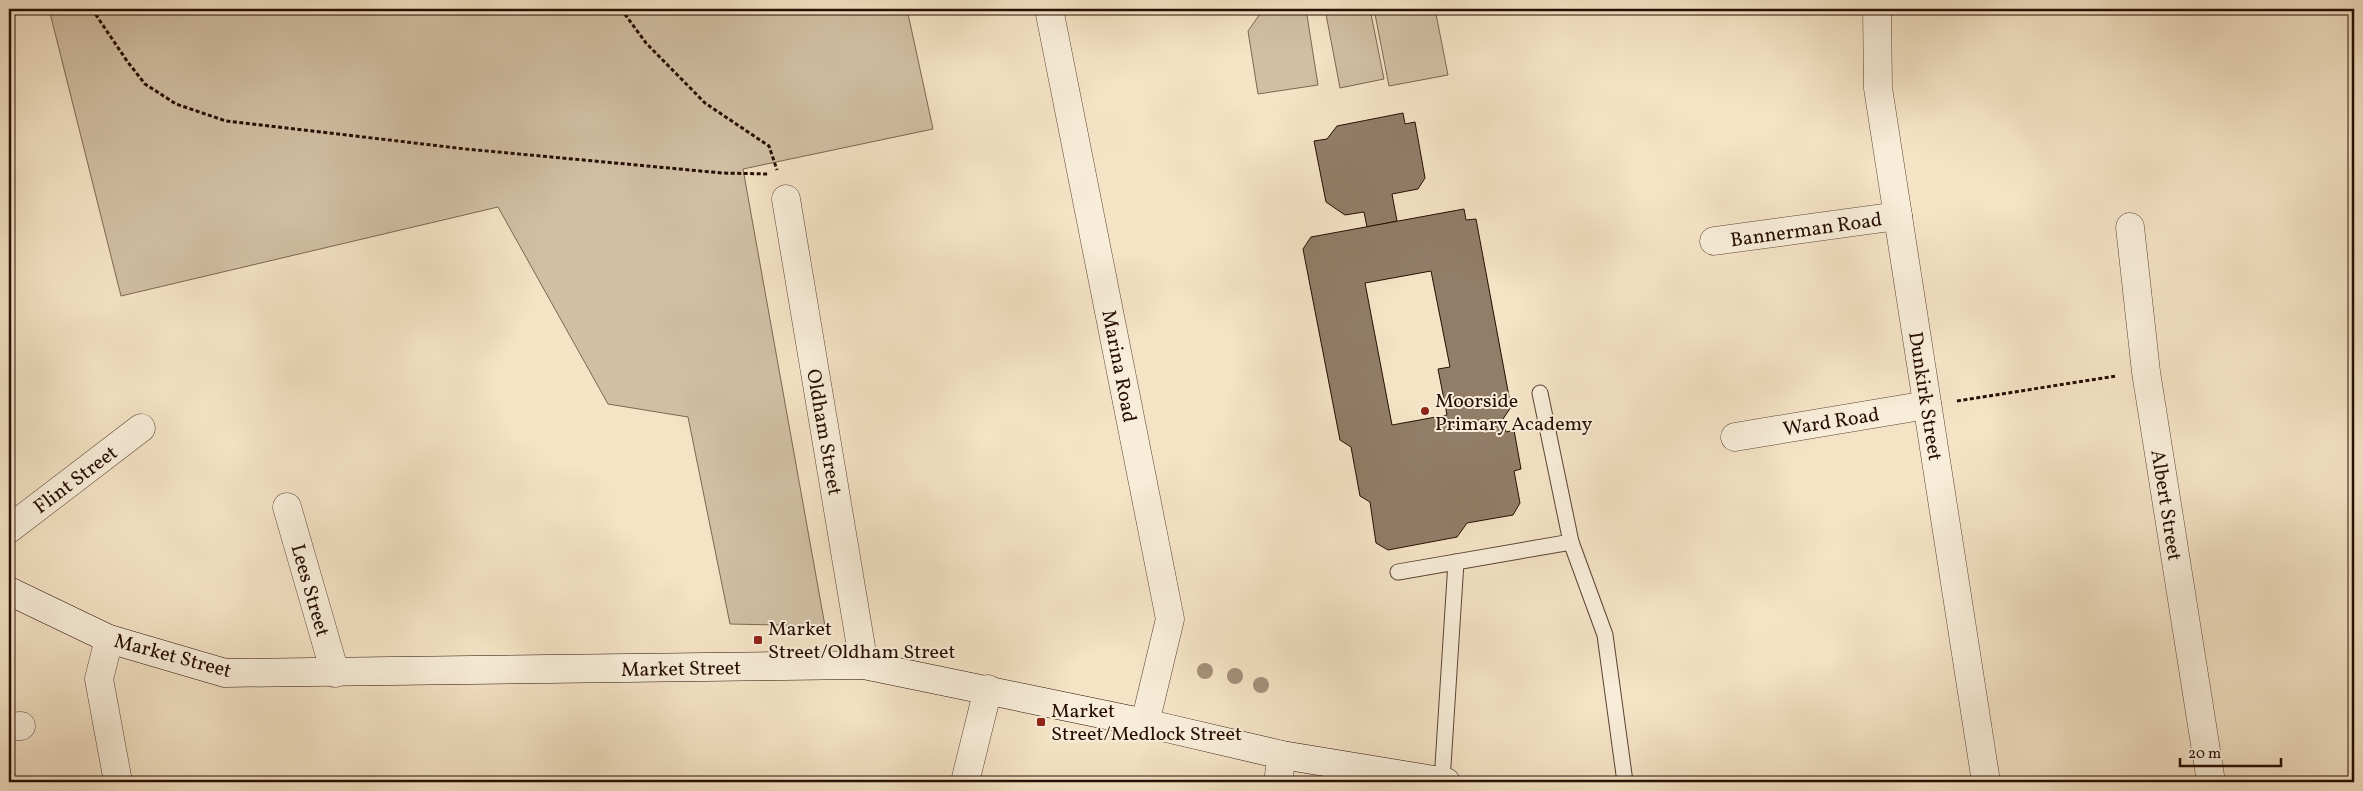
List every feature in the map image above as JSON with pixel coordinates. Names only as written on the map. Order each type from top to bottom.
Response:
[{"type":"street","name":"Marina Road","points":[[1049,9],[1170,619],[1145,723]]},
{"type":"street","name":"Dunkirk Street","points":[[1877,9],[1878,88],[1986,782]]},
{"type":"street","name":"Oldham Street","points":[[786,199],[864,665]]},
{"type":"street","name":"Bannerman Road","points":[[1714,241],[1898,216]]},
{"type":"street","name":"Albert Street","points":[[2130,227],[2146,372],[2211,782]]},
{"type":"street","name":"Ward Road","points":[[1735,437],[1927,405]]},
{"type":"street","name":"Flint Street","points":[[9,529],[141,428]]},
{"type":"street","name":"Lees Street","points":[[288,507],[335,673]]},
{"type":"street","name":"Market Street","points":[[9,590],[109,639],[225,673],[864,665],[988,689],[1282,755],[1444,782]]},
{"type":"street","points":[[109,639],[99,679],[118,782]]},
{"type":"street","points":[[965,782],[988,689]]},
{"type":"street","points":[[1278,782],[1282,755]]},
{"type":"lane","points":[[1540,393],[1571,542],[1605,635],[1625,782]]},
{"type":"lane","points":[[1398,572],[1571,542]]},
{"type":"lane","points":[[1444,782],[1456,562]]},
{"type":"path","points":[[92,9],[126,61],[145,84],[176,104],[226,121],[466,149],[722,173],[778,174],[769,146],[706,104],[646,44],[621,9]]},
{"type":"path","points":[[1927,405],[2146,372]]},
{"type":"shaded area","points":[[49,9],[907,9],[933,129],[743,169],[825,626],[730,624],[688,417],[608,404],[498,207],[121,296]]},
{"type":"shaded area","points":[[1259,9],[1306,9],[1318,85],[1258,94],[1248,31],[1260,14]]},
{"type":"shaded area","points":[[1325,9],[1370,9],[1384,79],[1340,88]]},
{"type":"shaded area","points":[[1374,9],[1435,9],[1448,75],[1389,86]]},
{"type":"building","points":[[1403,113],[1405,124],[1415,122],[1425,178],[1418,189],[1392,194],[1397,221],[1367,227],[1364,212],[1345,215],[1326,202],[1314,141],[1327,139],[1337,126]]},
{"type":"building","points":[[1464,209],[1466,220],[1476,219],[1511,407],[1503,419],[1506,432],[1514,430],[1521,469],[1514,471],[1520,503],[1513,515],[1467,523],[1457,537],[1388,550],[1376,543],[1370,502],[1360,496],[1351,447],[1340,440],[1303,249],[1311,237]],"holes":[[[1431,271],[1450,367],[1438,369],[1447,415],[1392,425],[1365,283]]]},
{"type":"place","name":"Moorside Primary Academy","points":[[1425,411]]},
{"type":"place","name":"Market Street/Oldham Street","points":[[758,640]]},
{"type":"place","name":"Market Street/Medlock Street","points":[[1041,722]]}]
